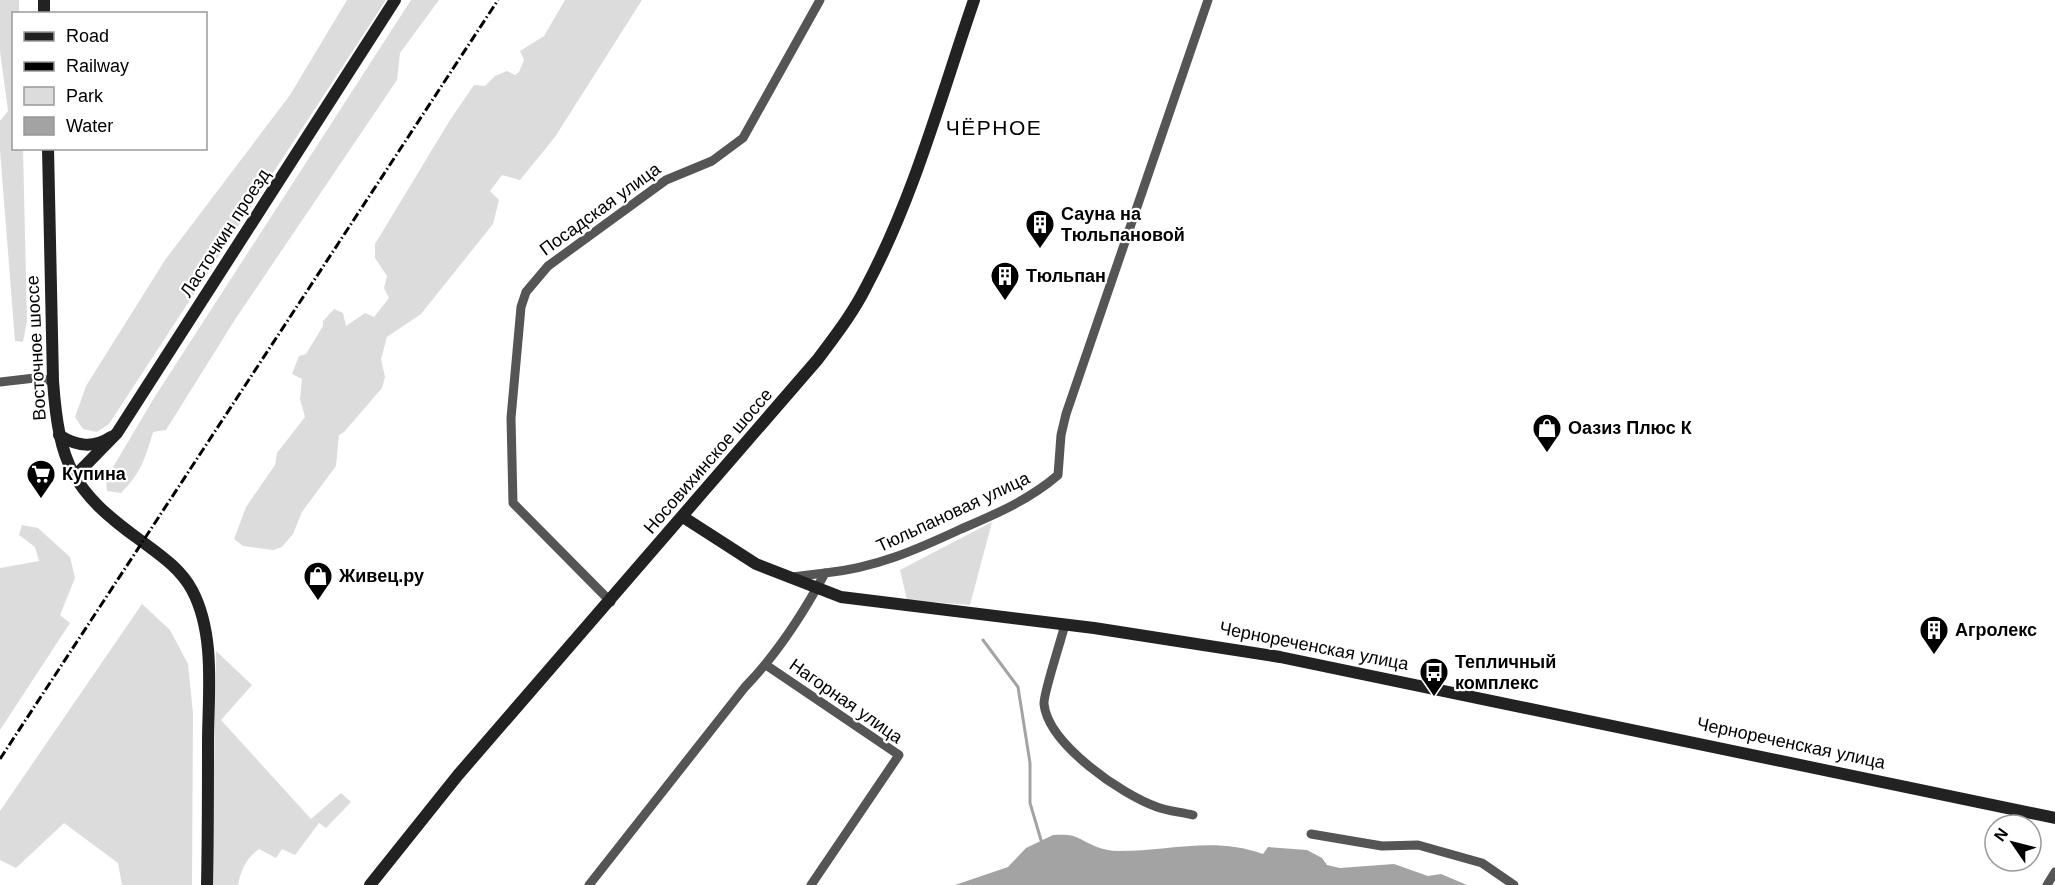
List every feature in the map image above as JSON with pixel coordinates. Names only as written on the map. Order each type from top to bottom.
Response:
[{"type":"street","name":"Ласточкин проезд","points":[[74,477],[117,433],[396,0]]},
{"type":"street","name":"Посадская улица","points":[[611,602],[513,503],[511,418],[521,307],[526,292],[548,266],[666,180],[712,161],[743,138],[820,0]]},
{"type":"street","name":"Носовихинское шоссе","points":[[370,885],[458,775],[611,602],[818,359],[858,303],[880,260],[904,203],[974,0]]},
{"type":"street","name":"Тюльпановая улица","points":[[786,578],[875,566],[905,555],[1019,503],[1058,475],[1060,435],[1066,414],[1208,0]]},
{"type":"street","name":"Восточное шоссе","points":[[48,150],[53,381],[59,435],[74,477],[101,511],[182,574],[198,604],[208,664],[207,885]]},
{"type":"street","points":[[0,382],[34,378],[53,381]]},
{"type":"street","points":[[59,435],[82,446],[96,445],[117,433]]},
{"type":"street","name":"Чернореченская улица","points":[[683,518],[742,556],[786,578],[816,590],[860,601],[1065,624],[1280,657],[2055,818]]},
{"type":"street","points":[[589,885],[766,665],[825,573]]},
{"type":"street","points":[[1065,624],[1044,704],[1052,725],[1074,753],[1107,781],[1131,796],[1158,808],[1193,814]]},
{"type":"street","name":"Нагорная улица","points":[[766,665],[899,755],[811,885]]},
{"type":"street","points":[[1311,834],[1383,846],[1418,845],[1482,863],[1514,885]]},
{"type":"street","points":[[2047,885],[2055,872]]},
{"type":"green space","points":[[0,0],[19,0],[19,12],[12,12],[12,150],[23,150],[27,321],[23,342],[15,341],[0,150],[0,121],[8,111],[0,51]]},
{"type":"green space","points":[[347,0],[386,0],[109,424],[97,432],[83,429],[75,417],[86,386],[165,260],[290,95]]},
{"type":"green space","points":[[411,0],[439,0],[400,53],[397,80],[236,318],[166,430],[153,432],[138,472],[121,493],[107,491],[106,479],[154,398]]},
{"type":"green space","points":[[565,0],[642,0],[555,137],[520,180],[502,175],[490,191],[499,200],[493,224],[421,314],[387,337],[381,359],[385,377],[382,388],[339,435],[336,466],[302,512],[293,534],[282,547],[273,550],[243,546],[234,539],[246,507],[275,465],[277,453],[305,417],[300,399],[302,379],[292,374],[299,356],[306,354],[323,326],[323,321],[334,309],[343,313],[346,326],[365,313],[374,317],[389,298],[384,288],[387,276],[375,258],[375,244],[450,120],[474,85],[485,86],[495,76],[507,71],[515,75],[519,72],[524,60],[520,51],[544,36]]},
{"type":"green space","points":[[992,522],[970,605],[907,600],[900,570]]},
{"type":"green space","points":[[22,525],[38,528],[70,557],[75,578],[60,615],[70,623],[0,730],[0,568],[39,561],[35,547],[19,535]]},
{"type":"green space","points":[[142,604],[170,630],[188,664],[193,713],[192,885],[122,885],[118,863],[64,823],[16,868],[0,860],[0,811]]},
{"type":"green space","points":[[216,651],[252,685],[221,720],[311,819],[341,793],[351,802],[326,828],[319,823],[295,855],[282,849],[276,858],[259,849],[245,865],[238,885],[212,885]]},
{"type":"water","points":[[1053,835],[1073,836],[1096,847],[1113,851],[1210,845],[1245,849],[1263,854],[1268,847],[1307,850],[1322,858],[1327,865],[1340,868],[1394,864],[1428,876],[1441,874],[1467,885],[955,885],[1008,867],[1026,848]]},
{"type":"waterway","points":[[983,640],[1018,687],[1030,763],[1030,803],[1041,840]]},
{"type":"railway","points":[[0,759],[498,0]]},
{"type":"place","name":"Сауна на Тюльпановой","points":[[1040,250]]},
{"type":"place","name":"Тюльпан","points":[[1005,302]]},
{"type":"place","name":"Оазиз Плюс К","points":[[1547,454]]},
{"type":"place","name":"Купина","points":[[41,500]]},
{"type":"place","name":"Живец.ру","points":[[318,602]]},
{"type":"place","name":"Агролекс","points":[[1934,656]]},
{"type":"place","name":"Тепличный комплекс","points":[[1434,698]]},
{"type":"district","name":"ЧЁРНОЕ","points":[[994,128]]}]
